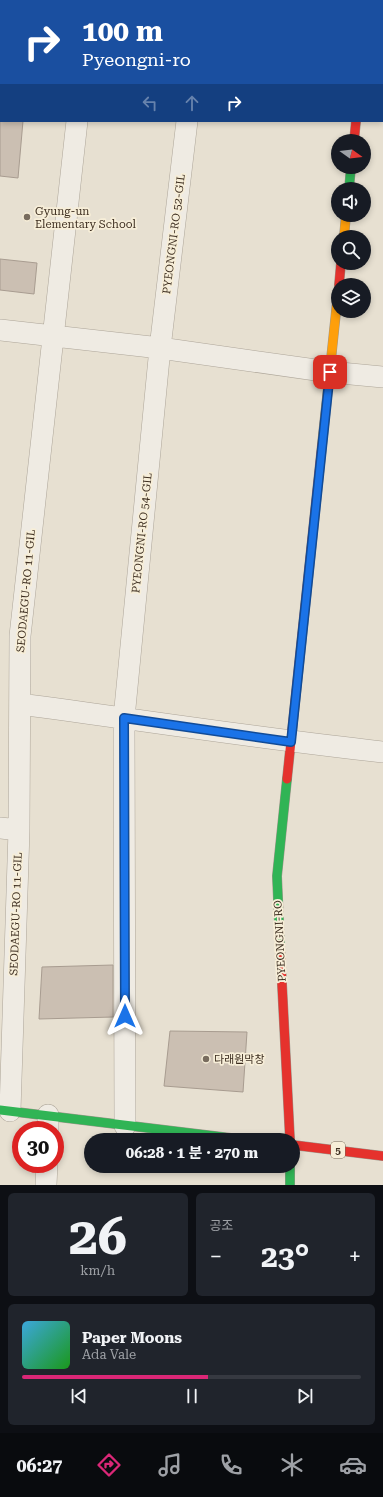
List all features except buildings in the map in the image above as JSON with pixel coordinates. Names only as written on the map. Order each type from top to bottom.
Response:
[{"type":"main road","points":[[355,134],[356,122]]},
{"type":"main road","name":"PYEONGNI-RO","points":[[290,1133],[277,876],[336,318]]},
{"type":"main road","points":[[5,1110],[44,1121]]},
{"type":"main road","points":[[64,1123],[125,1126],[186,1133]]},
{"type":"main road","name":"5","points":[[300,1146],[383,1156]]},
{"type":"main road","points":[[290,1173],[290,1185]]},
{"type":"street","name":"SEODAEGU-RO 11-GIL","points":[[5,1110],[10,829],[20,704],[20,636],[77,122]]},
{"type":"street","name":"PYEONGNI-RO 52-GIL","points":[[160,348],[187,122]]},
{"type":"street","points":[[0,330],[160,348],[383,378]]},
{"type":"street","name":"PYEONGNI-RO 54-GIL","points":[[125,1126],[124,718],[160,348]]},
{"type":"street","points":[[20,704],[291,742],[383,752]]},
{"type":"street","points":[[46,1173],[46,1185]]},
{"type":"traffic: fast","points":[[350,174],[350,182]]},
{"type":"traffic: fast","points":[[280,945],[277,876],[287,779]]},
{"type":"traffic: fast","points":[[0,1110],[189,1133]]},
{"type":"traffic: fast","points":[[290,1173],[290,1185]]},
{"type":"traffic: slow","points":[[345,222],[345,230]]},
{"type":"traffic: slow","points":[[322,445],[335,318]]},
{"type":"traffic: jam","points":[[355,134],[356,122]]},
{"type":"traffic: jam","points":[[340,270],[340,278]]},
{"type":"traffic: jam","points":[[287,779],[322,445]]},
{"type":"traffic: jam","points":[[280,945],[290,1133]]},
{"type":"traffic: jam","points":[[300,1146],[383,1156]]},
{"type":"place","name":"Gyung-un Elementary School","points":[[27,217]]},
{"type":"place","name":"다래원막창","points":[[206,1059]]},
{"type":"route","points":[[125,1016],[124,718],[291,742],[330,372]]}]
